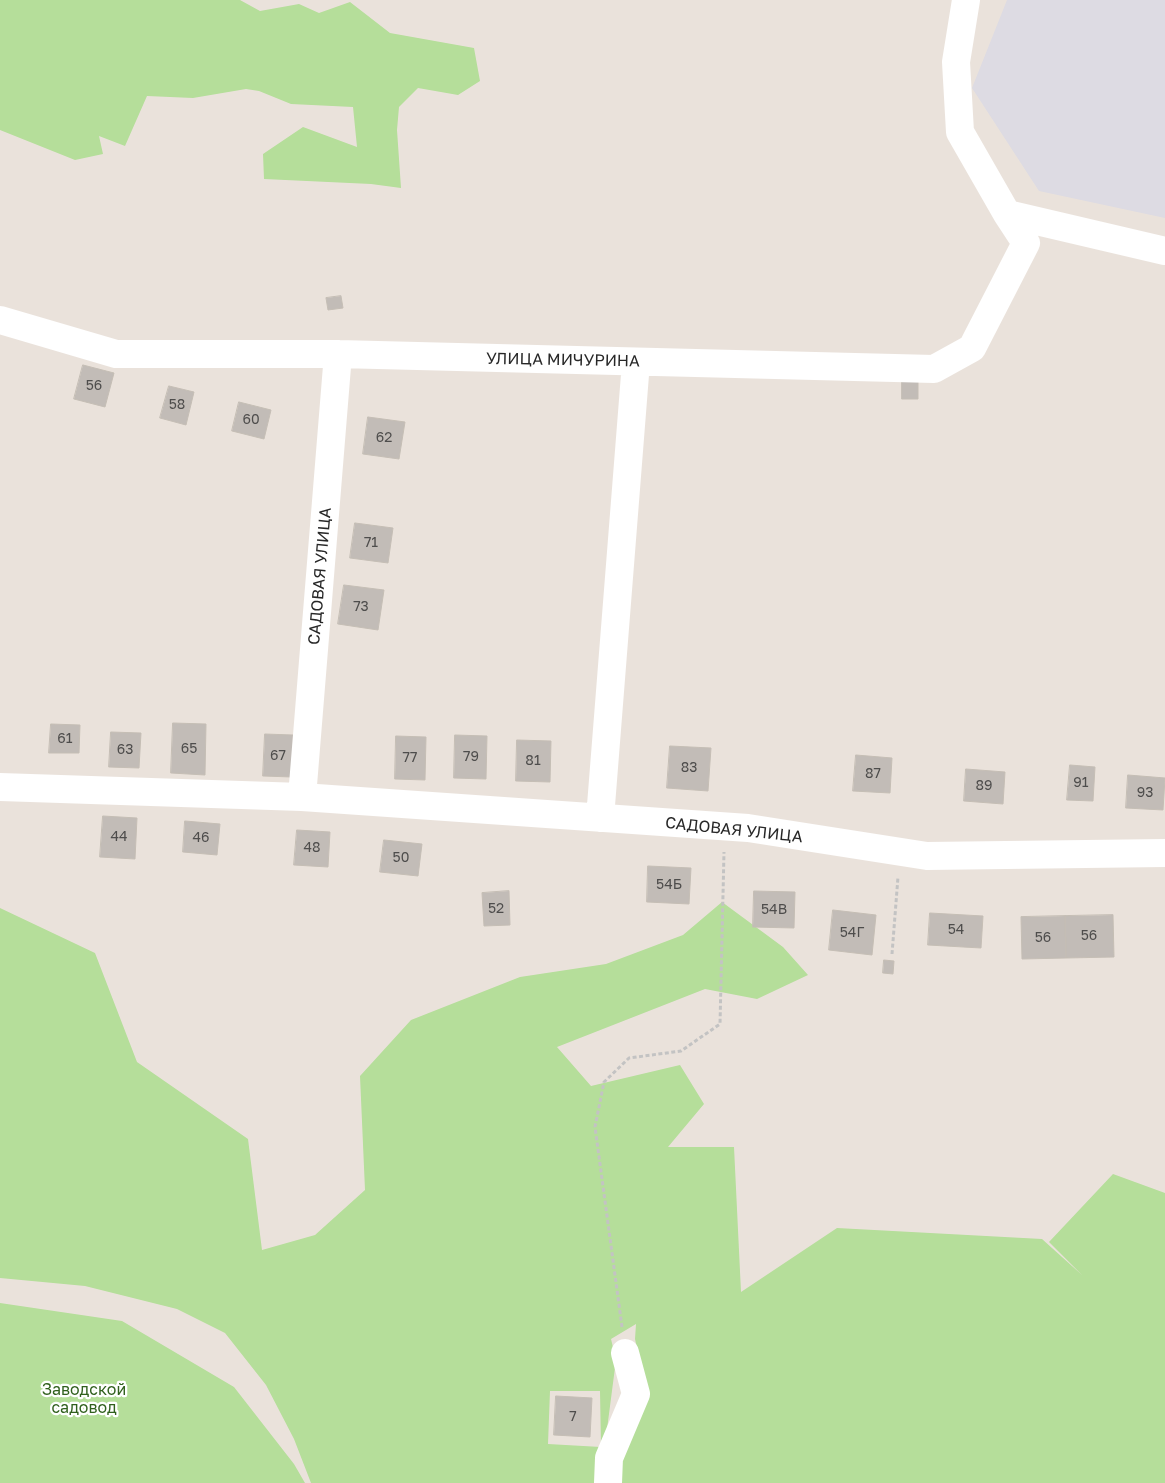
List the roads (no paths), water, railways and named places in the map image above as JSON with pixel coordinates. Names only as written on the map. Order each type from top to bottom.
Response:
[{"type":"street","points":[[966,0],[956,62],[960,132],[1007,214],[1165,251]]},
{"type":"street","name":"УЛИЦА МИЧУРИНА","points":[[0,320],[116,354],[338,354],[934,369],[972,348],[1026,242],[1007,214]]},
{"type":"street","name":"САДОВАЯ УЛИЦА","points":[[302,798],[338,354]]},
{"type":"street","points":[[600,818],[636,362]]},
{"type":"street","name":"САДОВАЯ УЛИЦА","points":[[0,786],[302,798],[725,826],[927,856],[1165,853]]},
{"type":"street","points":[[608,1483],[609,1458],[636,1394],[625,1354]]},
{"type":"park label","name":"Заводской садовод","points":[[84,1399]]}]
